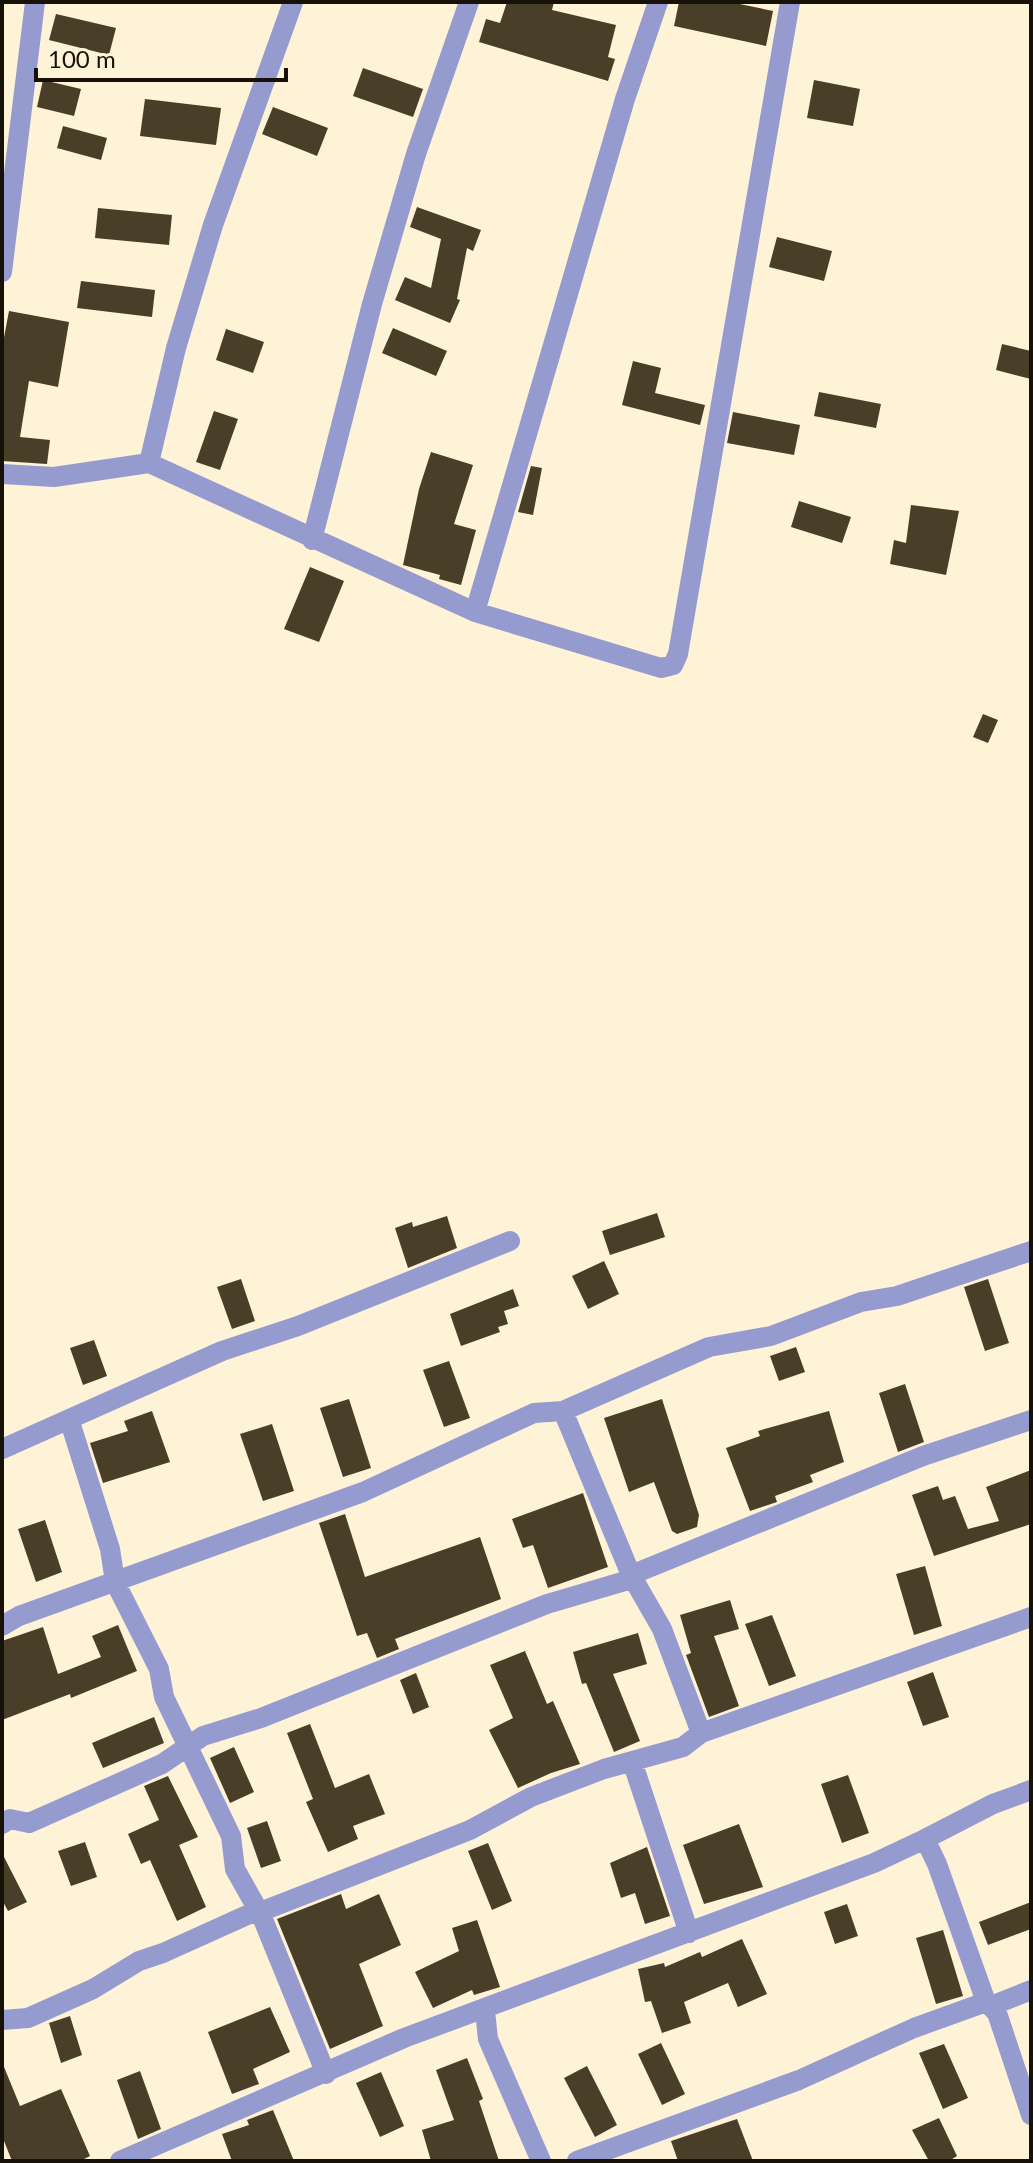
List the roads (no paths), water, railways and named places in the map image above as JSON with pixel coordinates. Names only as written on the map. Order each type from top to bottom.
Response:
[{"type":"street","points":[[2,272],[35,2]]},
{"type":"street","points":[[149,463],[176,348],[213,225],[293,2]]},
{"type":"street","points":[[312,540],[372,304],[416,154],[469,2]]},
{"type":"street","points":[[475,612],[625,99],[658,2]]},
{"type":"street","points":[[2,474],[54,477],[149,463],[475,612],[661,668],[677,661],[790,2]]},
{"type":"street","points":[[2,1449],[70,1422],[119,1394],[222,1351],[298,1326],[510,1241]]},
{"type":"street","points":[[2,1626],[19,1616],[363,1492],[534,1413],[563,1411],[709,1347],[771,1336],[861,1302],[897,1296],[1031,1251]]},
{"type":"street","points":[[563,1411],[632,1577],[662,1629],[701,1733]]},
{"type":"street","points":[[2,1824],[10,1819],[29,1823],[162,1764],[203,1736],[261,1718],[547,1604],[632,1577],[923,1456],[1031,1420]]},
{"type":"street","points":[[70,1422],[110,1549],[115,1582],[159,1669],[164,1697],[231,1836],[235,1869],[259,1911],[326,2074]]},
{"type":"street","points":[[2,2020],[28,2018],[93,1989],[139,1961],[470,1830],[531,1797],[604,1769],[633,1764],[683,1747],[701,1733],[1031,1617]]},
{"type":"street","points":[[633,1764],[689,1933]]},
{"type":"street","points":[[120,2161],[404,2038],[485,2011],[689,1933],[722,1917],[874,1863],[993,1804],[1031,1790]]},
{"type":"street","points":[[925,1839],[988,2004],[997,2013],[1031,2115]]},
{"type":"street","points":[[577,2161],[799,2080],[914,2028],[1031,1990]]},
{"type":"street","points":[[485,2011],[488,2039],[541,2161]]}]
